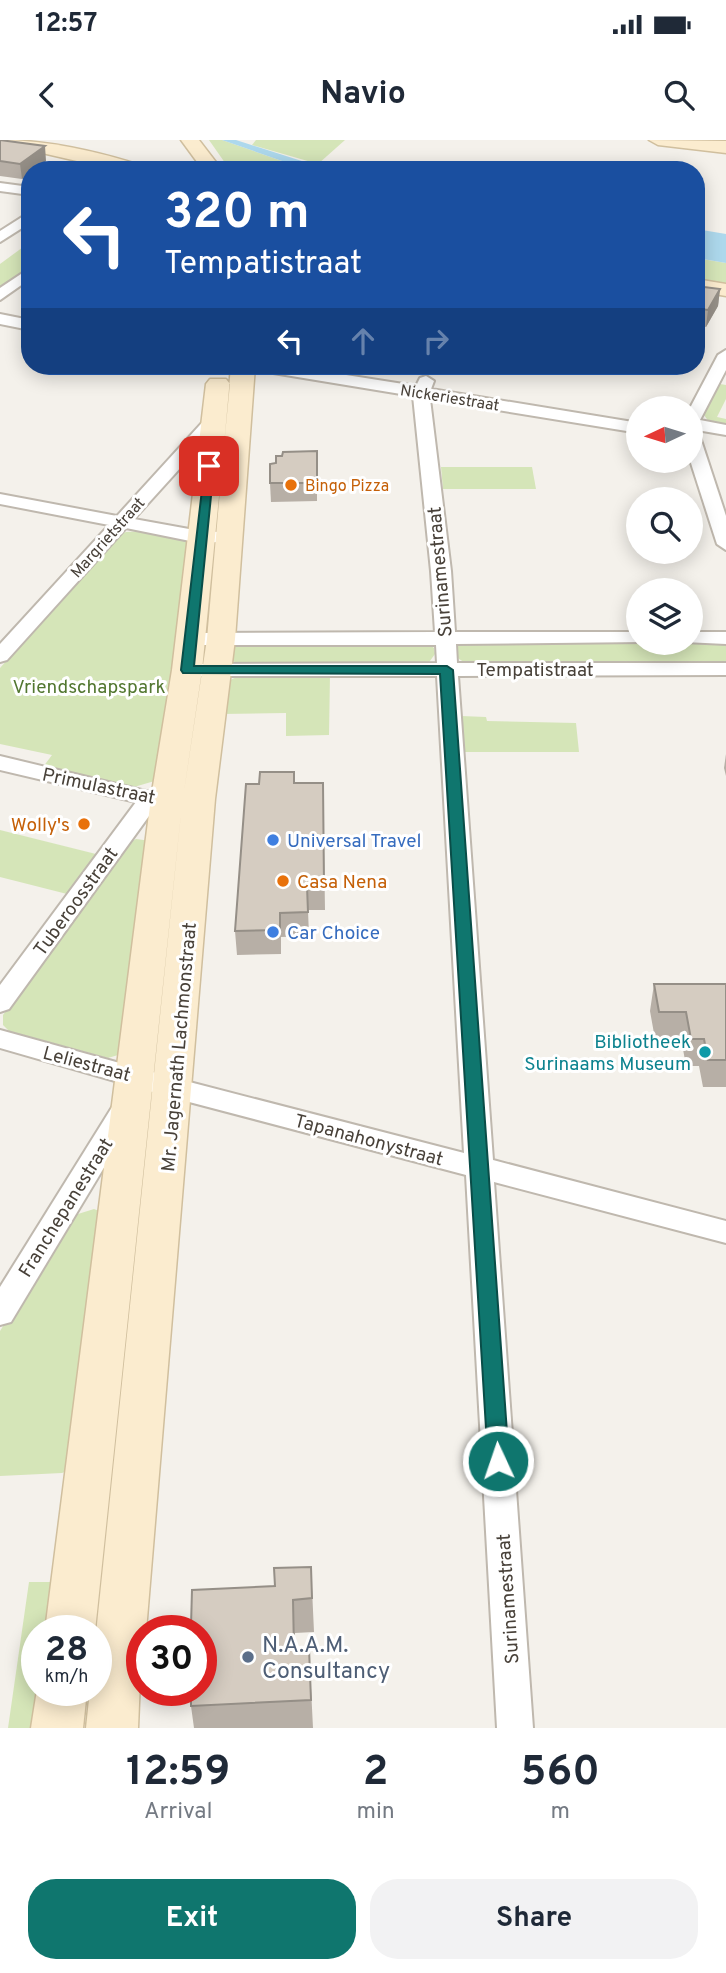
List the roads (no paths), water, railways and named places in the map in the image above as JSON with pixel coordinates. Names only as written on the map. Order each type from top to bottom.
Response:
[{"type":"main road","points":[[9,140],[84,161]]},
{"type":"main road","points":[[172,140],[187,161]]},
{"type":"main road","points":[[190,140],[206,161]]},
{"type":"main road","points":[[658,140],[726,147]]},
{"type":"main road","points":[[705,286],[726,290]]},
{"type":"main road","name":"Mr. Jagernath Lachmonstraat","points":[[71,1615],[132,1089],[172,799],[204,654],[214,537],[215,419],[218,375]]},
{"type":"main road","name":"Mr. Jagernath Lachmonstraat","points":[[214,537],[241,375]]},
{"type":"main road","name":"Mr. Jagernath Lachmonstraat","points":[[112,1728],[174,1088],[172,799]]},
{"type":"main road","points":[[79,1558],[129,1558]]},
{"type":"main road","points":[[57,1728],[60,1706]]},
{"type":"street","points":[[0,187],[21,190]]},
{"type":"street","points":[[0,238],[21,223]]},
{"type":"street","points":[[0,295],[21,279]]},
{"type":"street","points":[[0,319],[21,323]]},
{"type":"street","points":[[704,398],[726,355]]},
{"type":"street","name":"Nickeriestraat","points":[[331,375],[626,414]]},
{"type":"street","name":"Nickeriestraat","points":[[370,375],[626,426]]},
{"type":"street","name":"Surinamestraat","points":[[424,387],[441,571],[515,1728]]},
{"type":"street","name":"Margrietstraat","points":[[0,656],[215,419]]},
{"type":"street","points":[[704,426],[726,430]]},
{"type":"street","points":[[704,439],[726,442]]},
{"type":"street","points":[[703,473],[726,544]]},
{"type":"street","points":[[0,499],[120,523],[214,537]]},
{"type":"street","name":"Tempatistraat","points":[[204,654],[444,638],[626,638]]},
{"type":"street","points":[[703,638],[726,638]]},
{"type":"street","name":"Tempatistraat","points":[[204,654],[447,670],[726,669]]},
{"type":"street","name":"Primulastraat","points":[[0,763],[172,799]]},
{"type":"street","name":"Tuberoosstraat","points":[[0,1003],[172,799]]},
{"type":"street","name":"Leliestraat","points":[[0,1039],[132,1089],[174,1088]]},
{"type":"street","name":"Tapanahonystraat","points":[[174,1088],[726,1232]]},
{"type":"street","name":"Franchepanestraat","points":[[0,1313],[132,1089]]},
{"type":"water","points":[[222,140],[236,140],[302,161],[282,161]]},
{"type":"water","points":[[705,230],[726,234],[726,263],[705,259]]},
{"type":"place","name":"Bingo Pizza","points":[[291,485]]},
{"type":"place","name":"Wolly's","points":[[84,824]]},
{"type":"place","name":"Universal Travel","points":[[273,840]]},
{"type":"place","name":"Casa Nena","points":[[283,881]]},
{"type":"place","name":"Car Choice","points":[[273,932]]},
{"type":"place","name":"Bibliotheek Surinaams Museum","points":[[705,1052]]},
{"type":"place","name":"N.A.A.M. Consultancy","points":[[248,1657]]},
{"type":"park label","name":"Vriendschapspark","points":[[89,686]]}]
